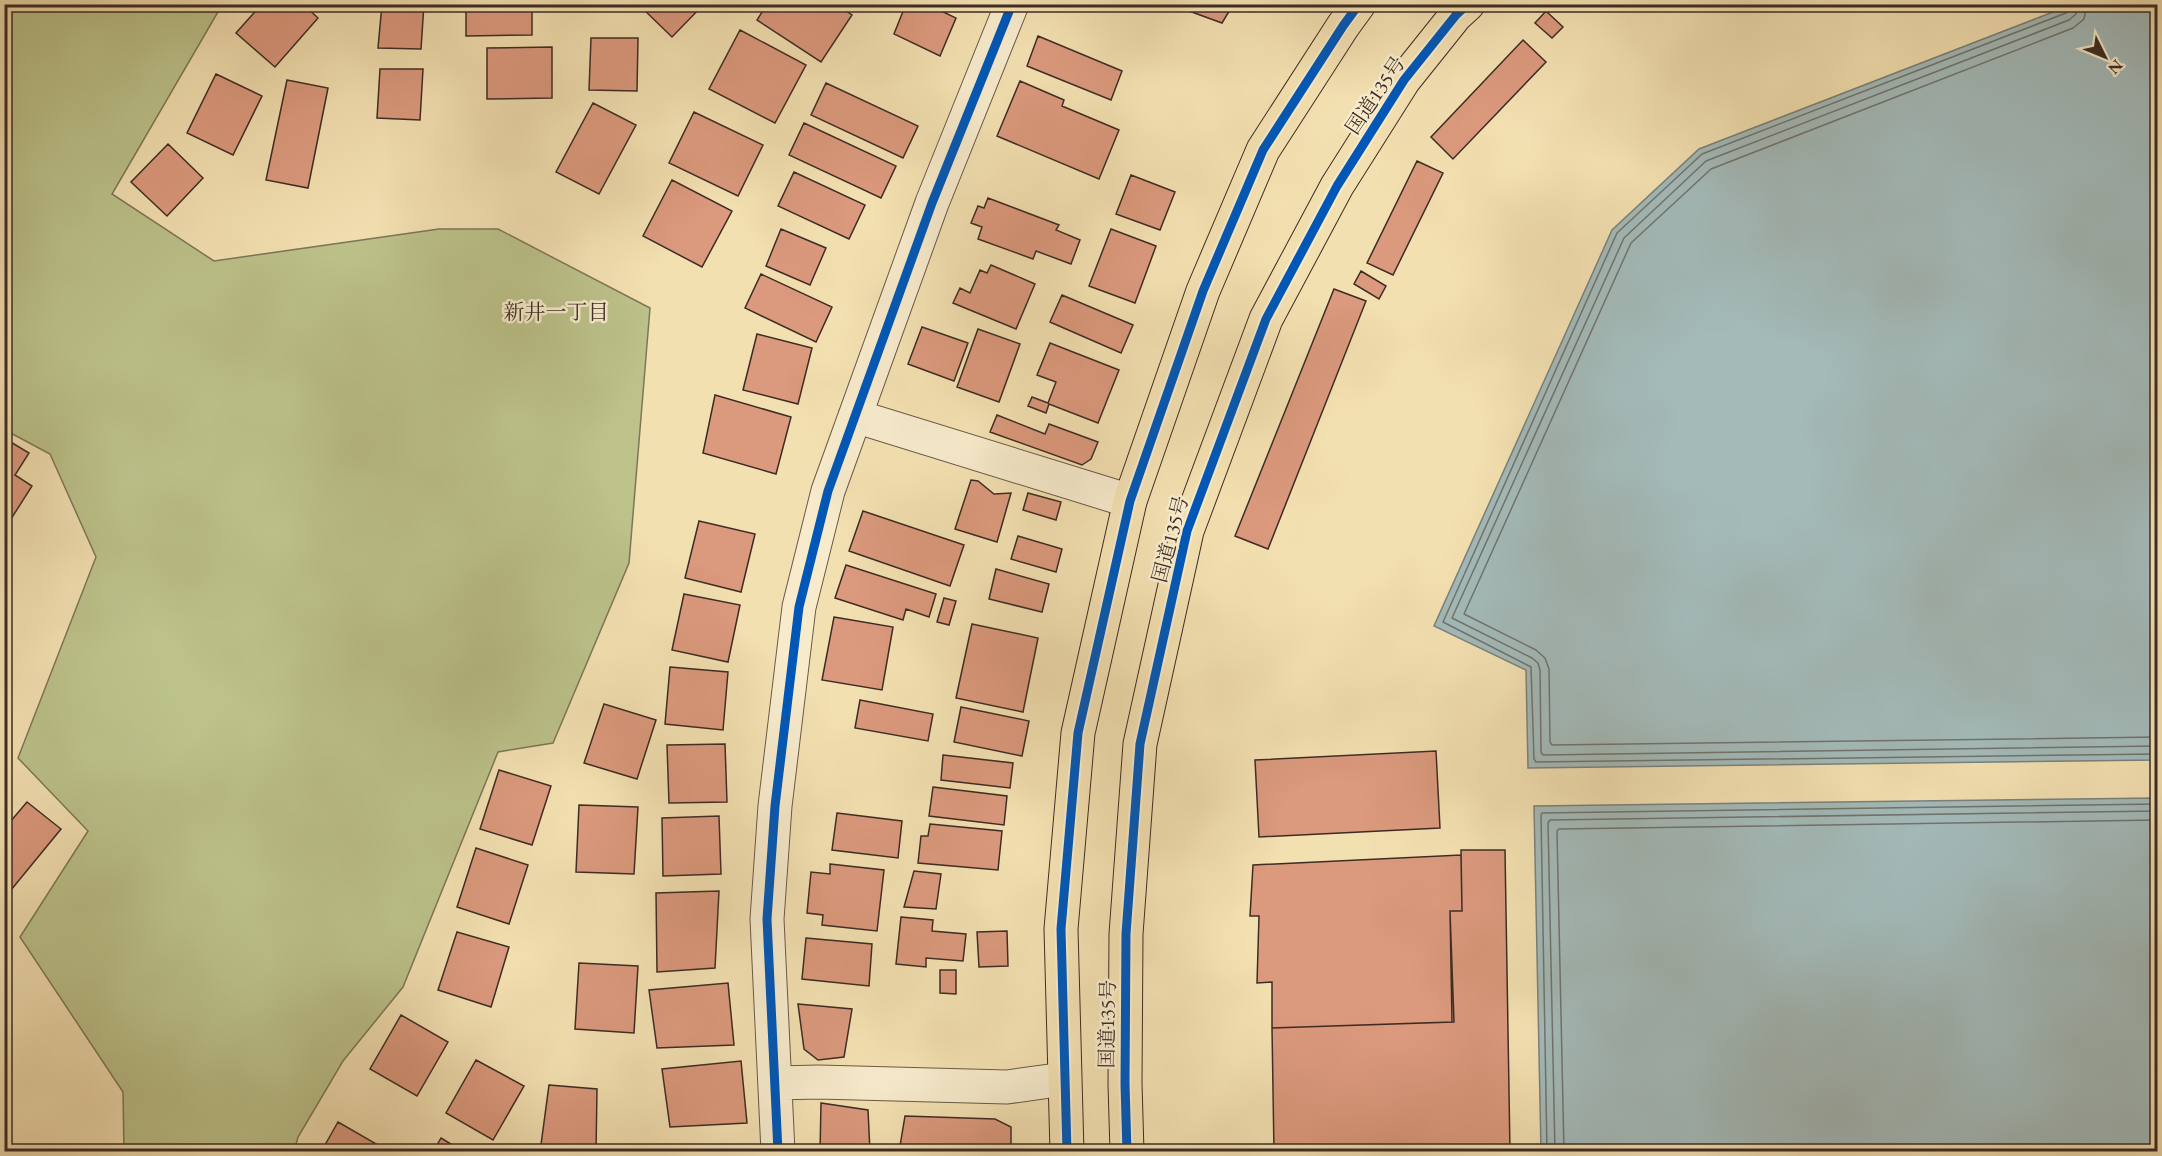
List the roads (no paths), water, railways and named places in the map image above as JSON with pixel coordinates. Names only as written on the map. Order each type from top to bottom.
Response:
[{"type":"highway","points":[[1068,1152],[1061,929],[1078,733],[1130,501],[1203,291],[1263,150],[1359,4]]},
{"type":"highway","name":"国道135号","points":[[1127,1152],[1126,934],[1140,744],[1187,531],[1271,309],[1337,186],[1404,80],[1456,15],[1468,4]]},
{"type":"street","points":[[778,1152],[767,920],[775,806],[799,607],[828,491],[932,203],[1012,4]]},
{"type":"street","points":[[855,416],[1130,501]]},
{"type":"street","points":[[775,1083],[1007,1087],[1064,1080]]},
{"type":"water","points":[[2071,5],[2157,5],[2157,760],[1528,768],[1526,670],[1434,626],[1612,230],[1699,149]]},
{"type":"water","points":[[2157,798],[2157,1151],[1541,1151],[1534,806]]},
{"type":"district","name":"新井一丁目","points":[[556,312]]}]
